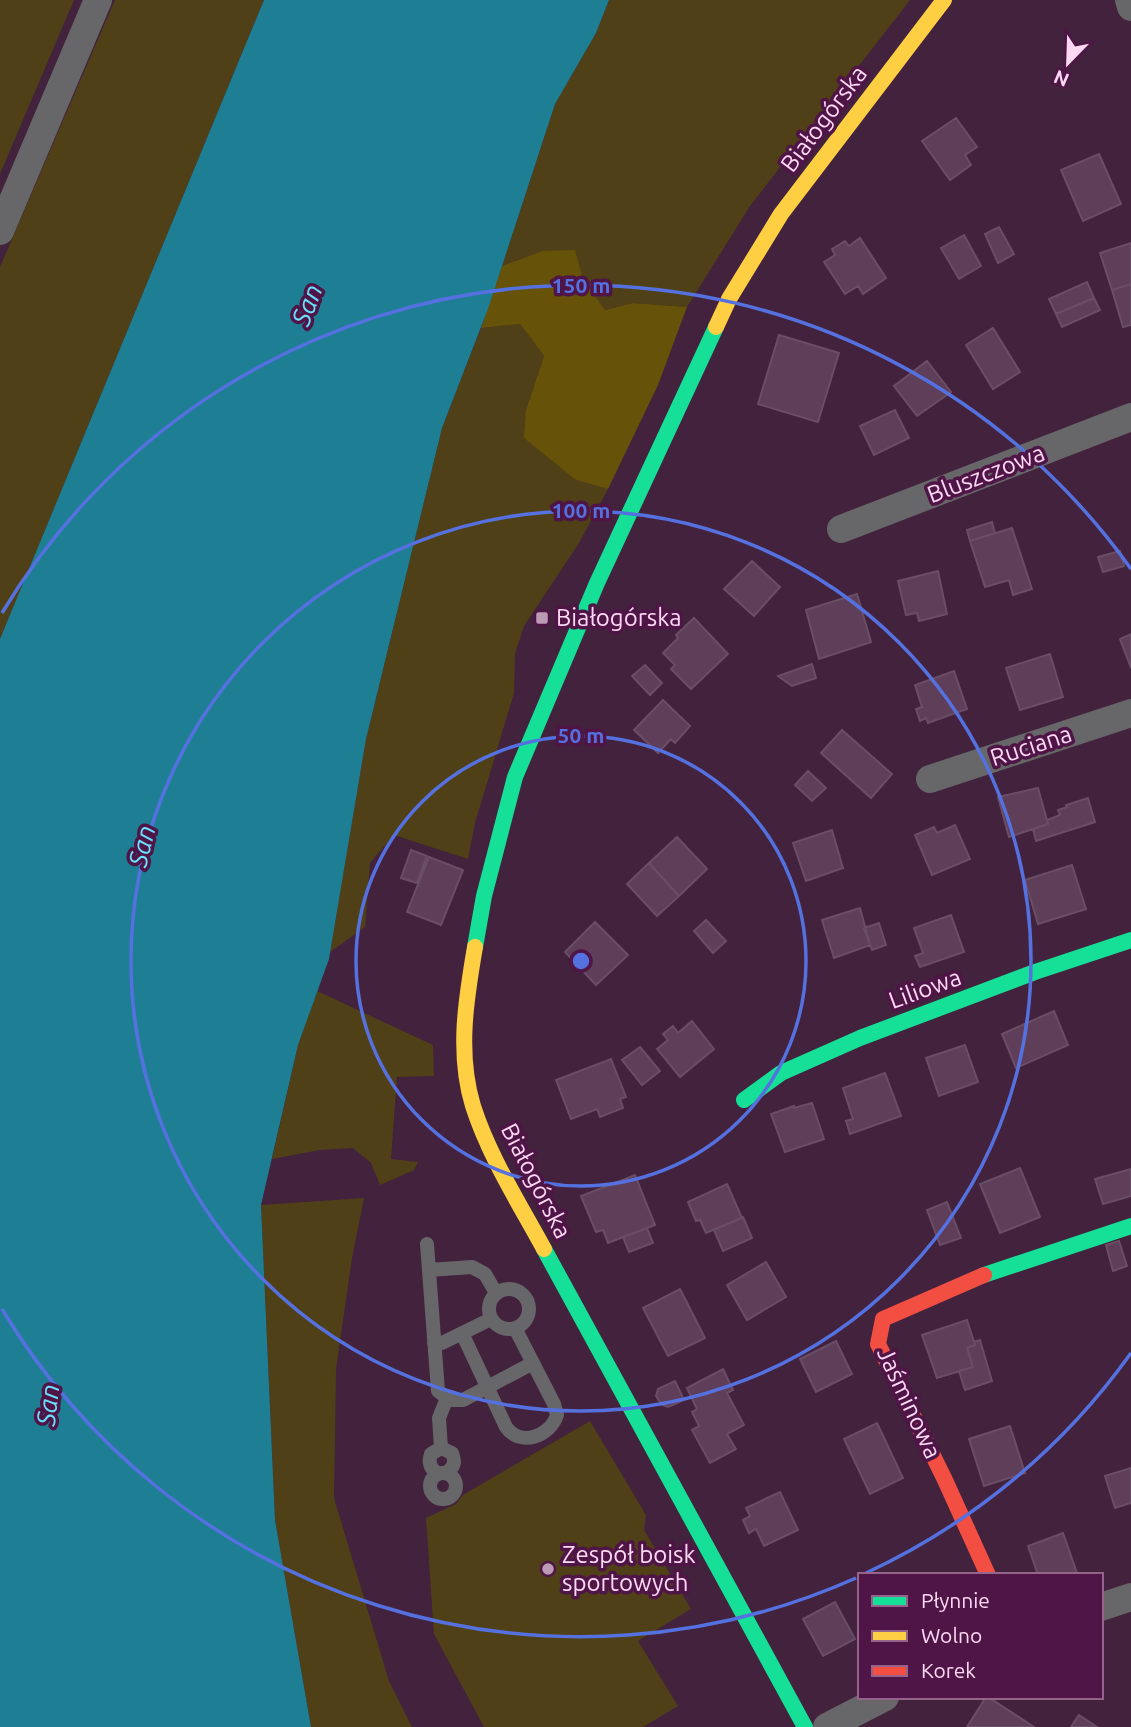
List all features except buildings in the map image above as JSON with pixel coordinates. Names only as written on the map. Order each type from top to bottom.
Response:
[{"type":"street","points":[[0,231],[98,0]]},
{"type":"street","name":"Białogórska","points":[[805,1727],[499,1166],[473,1105],[464,1059],[465,1006],[484,896],[515,777],[597,583],[689,383],[729,299],[781,214],[944,0]]},
{"type":"street","points":[[1129,0],[1131,7]]},
{"type":"street","name":"Bluszczowa","points":[[841,529],[1131,417]]},
{"type":"street","name":"Ruciana","points":[[930,779],[1131,713]]},
{"type":"street","name":"Liliowa","points":[[744,1100],[781,1073],[860,1038],[1035,972],[1131,940]]},
{"type":"street","name":"Jaśminowa","points":[[987,1573],[878,1344],[883,1319],[925,1298],[1043,1252],[1131,1226]]},
{"type":"street","points":[[1103,1606],[1131,1597]]},
{"type":"street","points":[[827,1727],[881,1699]]},
{"type":"lane","points":[[427,1244],[438,1391],[447,1398],[463,1400],[533,1363]]},
{"type":"lane","points":[[429,1270],[472,1267],[485,1274],[496,1293]]},
{"type":"lane","points":[[509,1289],[518,1291],[525,1297],[528,1314],[525,1322],[516,1328],[504,1329],[496,1325],[491,1319],[489,1305],[496,1293],[509,1289]]},
{"type":"lane","points":[[434,1343],[442,1343],[491,1319]]},
{"type":"lane","points":[[462,1333],[506,1427],[513,1435],[528,1439],[552,1425],[557,1415],[516,1328]]},
{"type":"lane","points":[[442,1474],[453,1468],[455,1461],[452,1453],[441,1448],[439,1418],[447,1398]]},
{"type":"shaded area","points":[[0,0],[74,0],[0,174]]},
{"type":"shaded area","points":[[115,0],[264,0],[0,639],[0,267]]},
{"type":"shaded area","points":[[609,0],[910,0],[750,206],[687,307],[633,303],[605,310],[582,276],[542,251],[502,266],[555,104],[596,33]]},
{"type":"shaded area","points":[[575,250],[582,276],[605,310],[633,303],[687,307],[658,385],[608,489],[576,480],[524,438],[526,410],[544,356],[520,324],[481,328],[502,266],[542,251]]},
{"type":"shaded area","points":[[520,324],[544,356],[526,410],[576,480],[608,489],[579,543],[524,626],[515,654],[514,693],[475,823],[468,859],[394,835],[370,863],[365,927],[330,952],[366,739],[442,428],[481,328]]},
{"type":"shaded area","points":[[317,991],[433,1045],[434,1076],[397,1077],[391,1159],[418,1162],[414,1170],[380,1185],[371,1163],[353,1148],[320,1150],[272,1159],[298,1045]]},
{"type":"shaded area","points":[[364,1198],[352,1258],[336,1369],[334,1498],[389,1681],[412,1727],[311,1727],[275,1520],[261,1205]]},
{"type":"shaded area","name":"Zespół boisk sportowych","points":[[590,1421],[646,1515],[644,1530],[691,1609],[638,1641],[678,1706],[643,1727],[484,1727],[434,1634],[426,1518],[456,1504],[463,1495]]},
{"type":"water","name":"San","points":[[264,0],[609,0],[596,33],[555,104],[488,309],[442,428],[366,739],[329,959],[298,1045],[261,1205],[275,1520],[311,1727],[0,1727],[0,639]]},
{"type":"traffic: fast","points":[[475,947],[484,896],[515,777],[597,583],[716,327]]},
{"type":"traffic: fast","points":[[744,1100],[781,1073],[860,1038],[1035,972],[1131,940]]},
{"type":"traffic: fast","points":[[984,1275],[1131,1226]]},
{"type":"traffic: fast","points":[[544,1249],[805,1727]]},
{"type":"traffic: slow","points":[[716,327],[729,299],[781,214],[944,0]]},
{"type":"traffic: slow","points":[[475,947],[465,1027],[468,1086],[487,1143],[544,1249]]},
{"type":"traffic: jam","points":[[984,1275],[883,1319],[878,1344],[987,1573]]},
{"type":"place","name":"Białogórska","points":[[542,618]]},
{"type":"place","name":"Zespół boisk sportowych","points":[[548,1569]]}]
